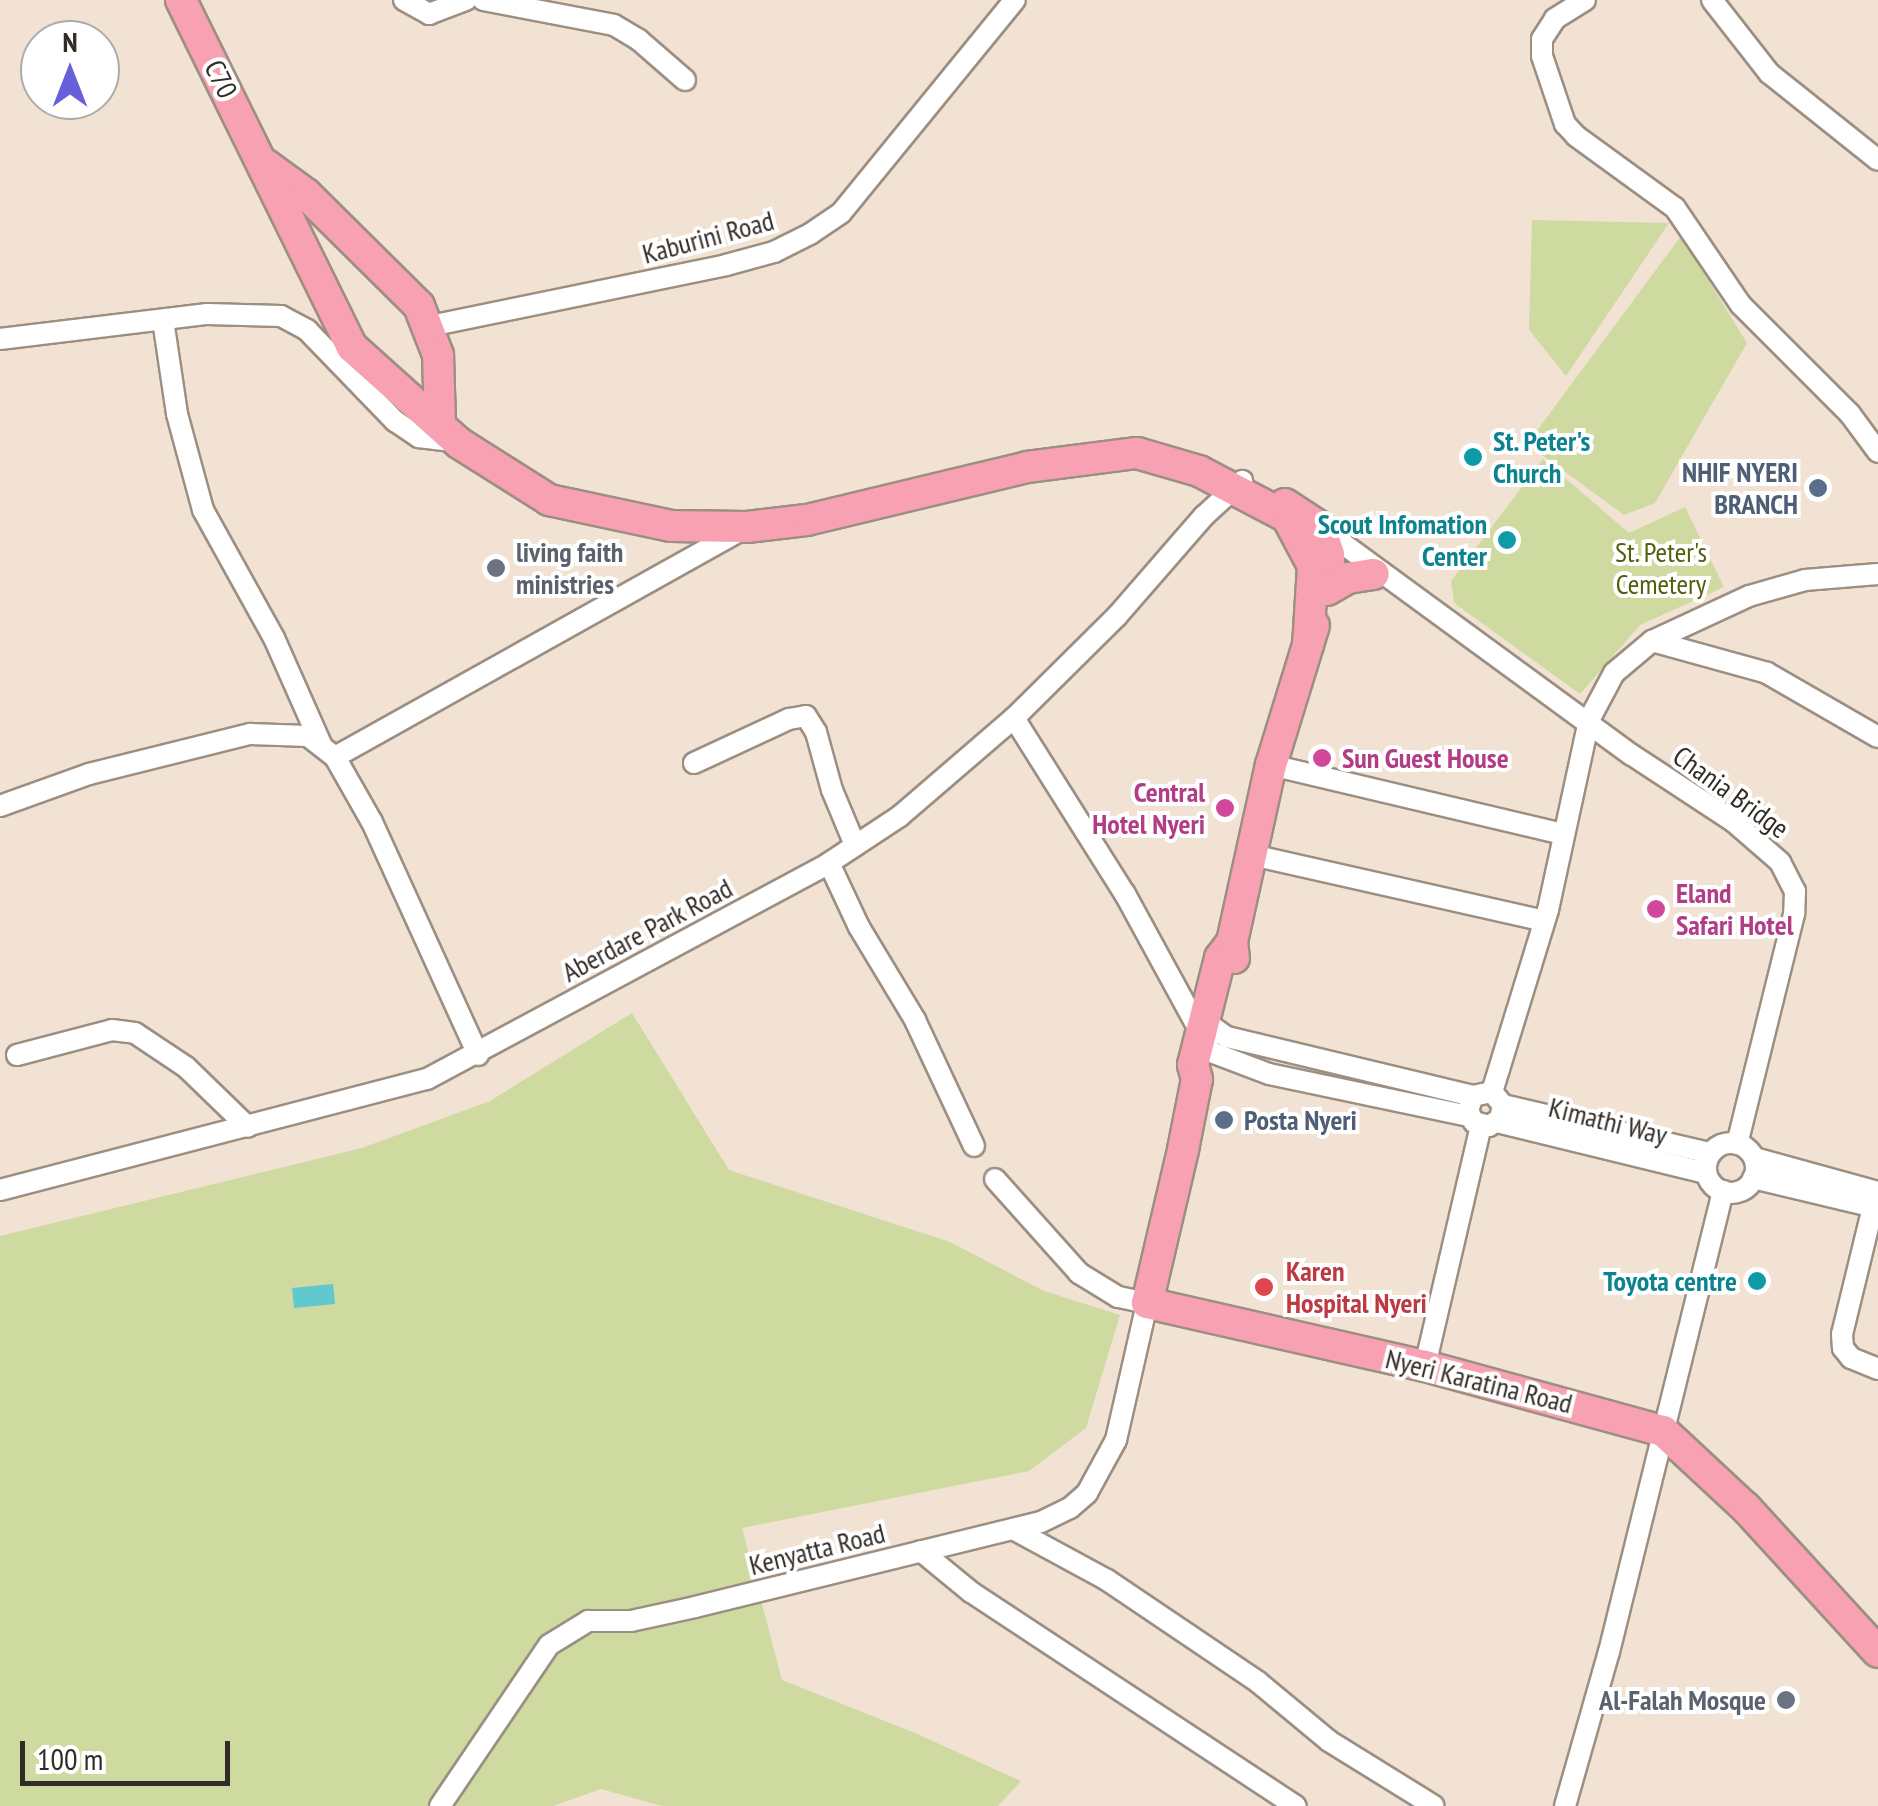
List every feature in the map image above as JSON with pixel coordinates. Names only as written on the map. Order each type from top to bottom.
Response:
[{"type":"highway","name":"C70","points":[[180,0],[352,348],[400,394],[450,433],[549,500],[672,526],[747,527],[807,520],[1027,467],[1137,453],[1231,481]]},
{"type":"highway","points":[[259,160],[306,194],[409,293],[430,326],[450,433]]},
{"type":"highway","points":[[1231,481],[1287,518],[1313,566],[1308,645]]},
{"type":"highway","points":[[1148,1303],[1183,1150],[1220,958],[1232,942],[1272,765],[1330,568],[1323,534],[1231,481]]},
{"type":"highway","points":[[1326,590],[1348,578],[1374,574]]},
{"type":"highway","name":"Nyeri Karatina Road","points":[[1148,1303],[1424,1366],[1662,1431],[1746,1508],[1878,1652]]},
{"type":"street","points":[[404,0],[429,14],[466,0]]},
{"type":"street","points":[[483,0],[614,25],[639,40],[685,80]]},
{"type":"street","name":"Kaburini Road","points":[[430,326],[726,266],[774,252],[810,234],[842,213],[1015,0]]},
{"type":"street","points":[[1585,0],[1555,19],[1542,39],[1542,56],[1566,124],[1576,136],[1675,208],[1740,305],[1850,414],[1878,452]]},
{"type":"street","points":[[1712,0],[1769,73],[1878,160]]},
{"type":"street","points":[[0,339],[256,312],[294,322],[395,421],[419,437],[450,433]]},
{"type":"street","points":[[163,320],[177,414],[203,510],[274,638],[328,752],[372,822],[478,1056]]},
{"type":"street","name":"Aberdare Park Road","points":[[0,1190],[394,1091],[478,1056],[829,863],[900,816],[1014,718],[1117,616],[1231,481]]},
{"type":"street","name":"Chania Bridge","points":[[1287,518],[1323,534],[1589,720],[1632,755],[1764,844],[1780,862],[1796,891],[1736,1144]]},
{"type":"street","points":[[328,752],[747,527]]},
{"type":"street","name":"Chania Bridge","points":[[1323,534],[1374,574],[1461,631]]},
{"type":"street","points":[[1424,1366],[1486,1109],[1544,921],[1589,720],[1614,672],[1652,641],[1749,596],[1805,580],[1878,574]]},
{"type":"street","points":[[1652,641],[1767,672],[1878,736]]},
{"type":"street","points":[[694,763],[789,719],[806,716],[816,732],[832,790],[855,846]]},
{"type":"street","points":[[1014,718],[1125,894],[1203,1039]]},
{"type":"street","points":[[0,806],[89,774],[250,734],[308,736],[328,752]]},
{"type":"street","points":[[1272,765],[1564,834]]},
{"type":"street","points":[[1252,855],[1544,921]]},
{"type":"street","points":[[829,863],[860,927],[915,1020],[974,1146]]},
{"type":"street","points":[[16,1054],[112,1030],[136,1033],[186,1067],[248,1126]]},
{"type":"street","name":"Kimathi Way","points":[[1203,1039],[1708,1163]]},
{"type":"street","points":[[1566,1806],[1609,1652],[1723,1191],[1708,1163],[1722,1144],[1736,1144],[1754,1168],[1876,1202],[1842,1334],[1843,1348],[1851,1358],[1878,1369]]},
{"type":"street","points":[[1723,1191],[1744,1188],[1754,1168]]},
{"type":"street","points":[[995,1179],[1079,1273],[1118,1297],[1148,1303]]},
{"type":"street","name":"Kenyatta Road","points":[[440,1806],[550,1646],[588,1621],[631,1620],[1041,1522],[1070,1508],[1096,1479],[1116,1440],[1148,1303]]},
{"type":"street","points":[[1013,1528],[1122,1590],[1258,1682],[1328,1741],[1434,1806]]},
{"type":"street","points":[[921,1551],[971,1592],[1296,1806]]},
{"type":"green space","points":[[1532,220],[1669,223],[1566,376],[1529,330]]},
{"type":"green space","points":[[1681,236],[1747,343],[1655,503],[1624,515],[1527,444]]},
{"type":"green space","name":"St. Peter's Cemetery","points":[[1543,459],[1629,533],[1685,507],[1724,587],[1640,625],[1580,694],[1454,603],[1451,581]]},
{"type":"green space","points":[[632,1013],[729,1170],[950,1242],[1044,1291],[1120,1315],[1086,1428],[1029,1471],[742,1528],[782,1680],[1021,1781],[998,1806],[662,1806],[601,1789],[553,1806],[0,1806],[0,1236],[362,1148],[490,1101]]},
{"type":"water","points":[[333,1284],[335,1304],[294,1308],[292,1288]]},
{"type":"place","name":"St. Peter's Church","points":[[1473,457]]},
{"type":"place","name":"NHIF NYERI BRANCH","points":[[1818,488]]},
{"type":"place","name":"Scout Infomation Center","points":[[1507,540]]},
{"type":"place","name":"living faith ministries","points":[[496,568]]},
{"type":"place","name":"Sun Guest House","points":[[1322,758]]},
{"type":"place","name":"Central Hotel Nyeri","points":[[1225,808]]},
{"type":"place","name":"Eland Safari Hotel","points":[[1656,909]]},
{"type":"place","name":"Posta Nyeri","points":[[1224,1120]]},
{"type":"place","name":"Toyota centre","points":[[1757,1281]]},
{"type":"place","name":"Karen Hospital Nyeri","points":[[1264,1287]]},
{"type":"place","name":"Al-Falah Mosque","points":[[1786,1700]]}]
